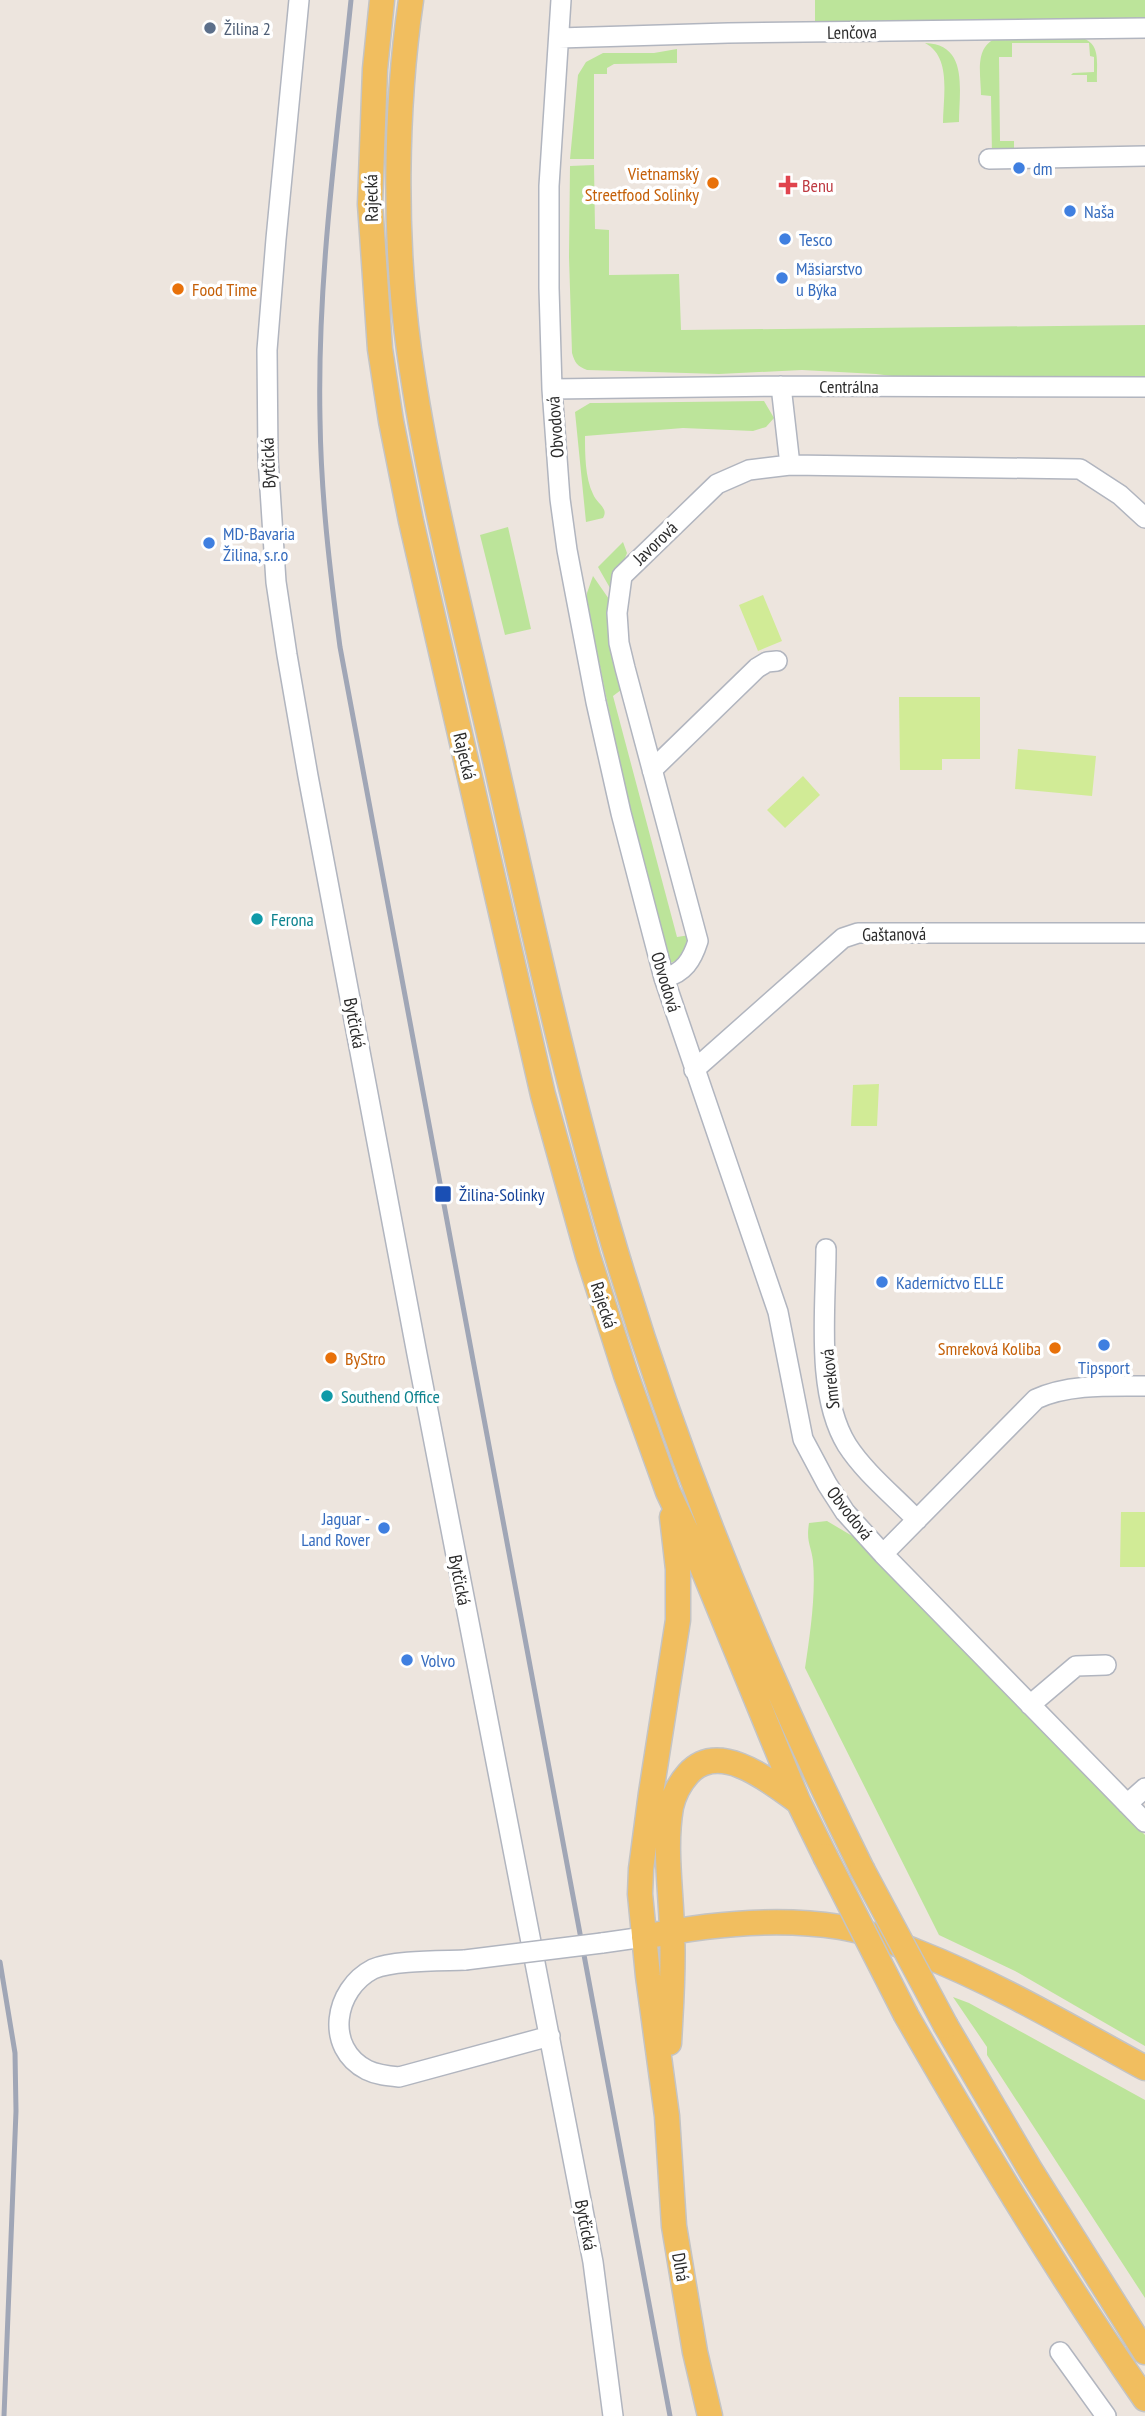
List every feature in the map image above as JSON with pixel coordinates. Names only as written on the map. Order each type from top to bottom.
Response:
[{"type":"main road","name":"Rajecká","points":[[382,0],[371,131],[370,204],[380,349],[391,421],[411,521],[543,1095],[588,1256],[626,1376],[668,1492]]},
{"type":"main road","name":"Rajecká","points":[[411,0],[403,72],[399,202],[408,345],[419,416],[571,1091],[609,1230],[695,1486],[756,1638],[826,1795],[862,1869],[946,2026],[1031,2171],[1138,2334],[1145,2352]]},
{"type":"main road","points":[[668,1492],[693,1545],[798,1801],[906,2015],[1006,2187],[1145,2399]]},
{"type":"main road","points":[[667,2116],[640,1894],[642,1857],[679,1608],[678,1569],[668,1492]]},
{"type":"main road","points":[[667,2116],[673,1931],[669,1837],[671,1805],[679,1785],[692,1769],[710,1762],[730,1762],[746,1767],[798,1801]]},
{"type":"main road","points":[[644,1937],[673,1931],[768,1922],[843,1927],[888,1941],[957,1969],[1010,1994],[1145,2068]]},
{"type":"main road","name":"Dlhá","points":[[667,2116],[674,2226],[695,2352],[710,2416]]},
{"type":"street","name":"Bytčická","points":[[299,0],[267,350],[268,458],[276,582],[310,787],[419,1368],[593,2262],[613,2416]]},
{"type":"street","name":"Obvodová","points":[[561,0],[549,199],[552,389],[560,499],[575,596],[621,813],[664,978],[772,1288],[803,1439],[845,1512],[1145,1822]]},
{"type":"street","name":"Lenčova","points":[[559,38],[728,33],[1145,28]]},
{"type":"street","points":[[989,159],[1145,156]]},
{"type":"street","points":[[781,386],[790,465]]},
{"type":"street","name":"Centrálna","points":[[552,389],[781,386],[1145,387]]},
{"type":"street","name":"Javorová","points":[[664,978],[677,975],[692,958],[698,941],[619,643],[617,612],[622,576],[717,484],[749,470],[790,465],[1080,469],[1120,495],[1145,517]]},
{"type":"street","points":[[652,771],[757,668],[767,662],[777,661]]},
{"type":"street","name":"Gaštanová","points":[[694,1070],[843,938],[859,933],[1145,933]]},
{"type":"street","name":"Smreková","points":[[826,1249],[827,1385],[833,1415],[846,1444],[863,1466],[917,1520]]},
{"type":"street","points":[[883,1554],[1036,1399],[1096,1387],[1145,1386]]},
{"type":"street","points":[[1030,1705],[1076,1665],[1105,1665]]},
{"type":"street","points":[[1127,1804],[1145,1788]]},
{"type":"street","points":[[550,2036],[399,2077],[366,2069],[350,2057],[340,2038],[338,2013],[346,1993],[358,1979],[376,1968],[465,1960],[644,1937]]},
{"type":"street","points":[[1060,2352],[1106,2416]]},
{"type":"green space","points":[[815,0],[1145,0],[1145,20],[815,24]]},
{"type":"green space","points":[[1082,38],[1093,45],[1095,50],[1097,82],[1087,82],[1087,75],[1071,75],[1094,72],[1094,57],[1090,56],[1089,43],[1012,43],[1012,57],[999,57],[1000,141],[1014,141],[1014,155],[992,155],[991,96],[981,95],[980,63],[988,43],[995,39]]},
{"type":"green space","points":[[925,43],[939,45],[949,51],[955,60],[960,84],[959,122],[943,123],[943,68],[934,49]]},
{"type":"green space","points":[[677,49],[677,63],[614,64],[607,68],[607,74],[594,74],[594,159],[570,159],[578,75],[586,62],[603,53],[654,53]]},
{"type":"green space","points":[[594,165],[595,229],[609,230],[609,275],[679,274],[681,330],[1145,325],[1145,380],[908,378],[802,370],[719,374],[587,370],[577,364],[572,353],[570,166]]},
{"type":"green space","points":[[764,401],[774,418],[766,427],[753,431],[683,428],[585,436],[588,481],[605,511],[603,518],[586,522],[575,412],[590,403]]},
{"type":"green space","points":[[508,527],[531,629],[505,635],[480,535]]},
{"type":"green space","points":[[623,542],[627,553],[613,587],[610,588],[598,567]]},
{"type":"green space","points":[[593,576],[611,602],[621,690],[613,696],[677,937],[690,935],[690,941],[681,959],[670,963],[624,784],[587,603],[587,593]]},
{"type":"green space","points":[[763,595],[782,641],[758,651],[739,605]]},
{"type":"green space","points":[[899,697],[980,697],[980,759],[942,759],[942,770],[900,770]]},
{"type":"green space","points":[[1018,749],[1096,756],[1092,796],[1015,789]]},
{"type":"green space","points":[[803,776],[820,795],[785,828],[767,810]]},
{"type":"green space","points":[[879,1084],[877,1126],[851,1126],[853,1085]]},
{"type":"green space","points":[[1121,1512],[1145,1512],[1145,1567],[1120,1567]]},
{"type":"green space","points":[[827,1521],[854,1537],[1145,1835],[1145,2046],[1015,1971],[939,1935],[805,1668],[814,1587],[809,1523]]},
{"type":"green space","points":[[953,1997],[969,2003],[1145,2100],[1145,2298],[987,2055],[987,2047]]},
{"type":"railway","points":[[351,0],[329,209],[320,367],[324,505],[340,647],[670,2416]]},
{"type":"railway","points":[[0,1962],[15,2053],[16,2111],[4,2416]]},
{"type":"place","name":"Žilina 2","points":[[210,28]]},
{"type":"place","name":"dm","points":[[1019,168]]},
{"type":"place","name":"Vietnamský Streetfood Solinky","points":[[713,183]]},
{"type":"place","name":"Benu","points":[[788,185]]},
{"type":"place","name":"Naša","points":[[1070,211]]},
{"type":"place","name":"Tesco","points":[[785,239]]},
{"type":"place","name":"Mäsiarstvo u Býka","points":[[782,278]]},
{"type":"place","name":"Food Time","points":[[178,289]]},
{"type":"place","name":"MD-Bavaria Žilina, s.r.o","points":[[209,543]]},
{"type":"place","name":"Ferona","points":[[257,919]]},
{"type":"place","name":"Žilina-Solinky","points":[[443,1194]]},
{"type":"place","name":"Kaderníctvo ELLE","points":[[882,1282]]},
{"type":"place","name":"Tipsport","points":[[1104,1345]]},
{"type":"place","name":"Smreková Koliba","points":[[1055,1348]]},
{"type":"place","name":"ByStro","points":[[331,1358]]},
{"type":"place","name":"Southend Office","points":[[327,1396]]},
{"type":"place","name":"Jaguar - Land Rover","points":[[384,1528]]},
{"type":"place","name":"Volvo","points":[[407,1660]]}]
